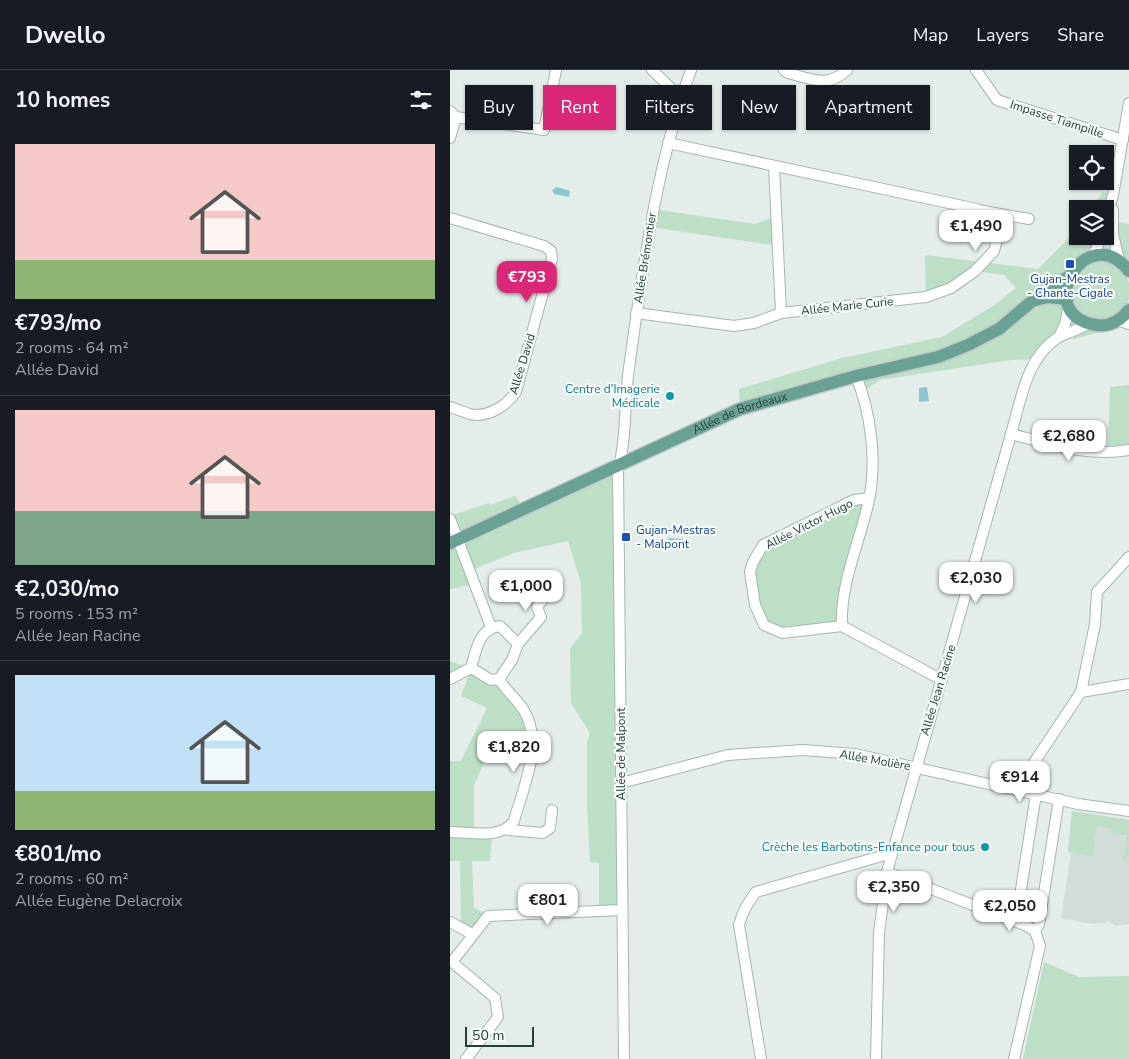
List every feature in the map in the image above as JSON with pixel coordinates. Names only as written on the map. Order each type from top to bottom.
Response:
[{"type":"main road","points":[[1093,256],[1102,256],[1119,261],[1129,271]]},
{"type":"main road","name":"Allée de Bordeaux","points":[[454,542],[740,410],[856,376],[938,357],[968,345],[999,328],[1032,300],[1068,276],[1076,266],[1093,256]]},
{"type":"main road","points":[[1068,276],[1066,288],[1068,303],[1076,315],[1089,323],[1109,324],[1124,322],[1129,310]]},
{"type":"main road","points":[[1032,300],[1048,297],[1068,303]]},
{"type":"street","points":[[450,138],[453,114],[544,130],[556,70]]},
{"type":"street","points":[[652,70],[670,85]]},
{"type":"street","name":"Allée Brémontier","points":[[686,85],[691,70]]},
{"type":"street","points":[[784,70],[788,74],[827,82],[842,76],[848,70]]},
{"type":"street","name":"Impasse Tiampille","points":[[976,70],[997,100],[1123,140]]},
{"type":"street","points":[[1111,200],[1129,103]]},
{"type":"street","name":"Allée Brémontier","points":[[622,450],[625,396],[652,208],[672,130]]},
{"type":"street","name":"Allée Marie Curie","points":[[668,143],[1029,219]]},
{"type":"street","points":[[774,166],[781,313]]},
{"type":"street","points":[[1113,194],[1112,230],[1119,261]]},
{"type":"street","name":"Allée Marie Curie","points":[[636,313],[734,326],[754,323],[781,313],[926,297],[951,288],[973,273],[994,251],[998,240],[996,226],[977,209]]},
{"type":"street","name":"Allée David","points":[[450,218],[544,246],[551,250],[552,259],[516,392],[508,404],[488,413],[476,415],[450,407]]},
{"type":"street","points":[[1093,256],[1098,245]]},
{"type":"street","points":[[1059,337],[1065,324],[1068,303]]},
{"type":"street","name":"Allée Jean Racine","points":[[876,1059],[879,933],[887,872],[915,767],[942,680],[1011,434],[1030,369],[1040,352],[1059,337],[1076,332],[1089,323]]},
{"type":"street","points":[[856,376],[861,387],[873,445],[869,498],[841,604],[842,626],[942,680]]},
{"type":"street","points":[[1011,434],[1074,450],[1114,452],[1129,450]]},
{"type":"street","name":"Allée de Malpont","points":[[622,450],[620,464],[621,910],[624,1059]]},
{"type":"street","name":"Allée Victor Hugo","points":[[842,626],[782,633],[764,624],[755,605],[750,572],[753,562],[763,545],[854,500],[869,498]]},
{"type":"street","points":[[450,519],[454,542],[491,627]]},
{"type":"street","points":[[1020,790],[1023,779],[1081,692],[1095,624],[1096,592],[1129,557]]},
{"type":"street","points":[[471,668],[491,680],[499,679],[512,660],[518,644],[541,617],[537,607],[547,594]]},
{"type":"street","points":[[450,679],[471,668],[484,632],[491,627],[500,626],[511,634],[518,644]]},
{"type":"street","points":[[499,679],[506,691],[523,708],[532,727],[534,748],[514,822],[508,830]]},
{"type":"street","points":[[1081,692],[1129,684]]},
{"type":"street","name":"Allée Molière","points":[[622,783],[674,767],[746,752],[802,750],[855,754],[1114,811],[1129,811]]},
{"type":"street","points":[[1016,921],[1036,794]]},
{"type":"street","points":[[1035,931],[1039,924],[1059,799]]},
{"type":"street","points":[[450,832],[498,833],[508,830],[543,832],[550,828],[552,810]]},
{"type":"street","points":[[760,1059],[739,925],[741,914],[756,892],[892,853]]},
{"type":"street","points":[[887,872],[1016,921],[1035,931],[1040,946],[1014,1059]]},
{"type":"street","points":[[466,1059],[498,1017],[495,998],[452,962],[472,934],[488,916],[621,910]]},
{"type":"street","points":[[450,922],[472,934]]},
{"type":"shaded area","points":[[1072,811],[1129,820],[1129,924],[1116,926],[1109,922],[1093,924],[1061,918],[1071,853],[1068,852]]},
{"type":"green space","points":[[1103,192],[1113,195],[1110,200],[1097,200]]},
{"type":"green space","points":[[652,209],[755,224],[778,216],[779,246],[650,227]]},
{"type":"green space","points":[[1114,221],[1129,224],[1129,271],[1119,261]]},
{"type":"green space","points":[[1069,237],[1069,245],[1098,245],[1043,292],[1059,299],[1089,323],[1059,337],[1036,359],[1011,360],[880,380],[868,388],[861,387],[856,376],[740,409],[739,389],[842,358],[942,337],[993,306],[1016,288],[1004,275],[975,271],[926,297],[925,255],[1038,269]]},
{"type":"green space","points":[[1101,262],[1112,264],[1125,275],[1130,291],[1128,302],[1117,315],[1101,320],[1090,318],[1077,307],[1072,291],[1074,280],[1085,267]]},
{"type":"green space","points":[[1085,330],[1100,332],[1071,340]]},
{"type":"green space","points":[[1129,385],[1129,450],[1108,452],[1110,387]]},
{"type":"green space","points":[[619,464],[621,910],[599,911],[599,863],[590,862],[587,804],[587,743],[590,733],[571,703],[570,649],[582,633],[581,583],[568,541],[514,553],[471,570],[476,584],[450,589],[450,516],[515,496],[525,509]]},
{"type":"green space","points":[[869,498],[841,604],[842,626],[811,631],[784,632],[773,628],[764,621],[757,608],[753,576],[756,557],[763,545]]},
{"type":"green space","points":[[450,661],[499,679],[523,708],[533,741],[494,741],[474,785],[474,832],[492,833],[490,861],[472,861],[474,907],[488,916],[472,934],[461,928],[460,861],[450,861],[450,761],[461,761],[487,708],[461,696],[471,669],[450,679]]},
{"type":"green space","points":[[1072,811],[1129,820],[1129,857],[1126,856],[1125,861],[1123,861],[1127,835],[1111,834],[1112,829],[1097,826],[1092,856],[1068,852]]},
{"type":"green space","points":[[1044,962],[1079,977],[1129,976],[1129,1059],[1023,1059]]},
{"type":"water","points":[[557,187],[570,191],[569,197],[554,194],[552,190]]},
{"type":"water","points":[[927,387],[929,401],[919,402],[919,388]]},
{"type":"water","points":[[668,538],[683,539],[683,545],[668,544]]},
{"type":"place","name":"Gujan-Mestras - Chante-Cigale","points":[[1070,264]]},
{"type":"place","name":"Centre d'Imagerie Médicale","points":[[670,396]]},
{"type":"place","name":"Gujan-Mestras - Malpont","points":[[626,537]]},
{"type":"place","name":"Crèche les Barbotins-Enfance pour tous","points":[[985,847]]}]
